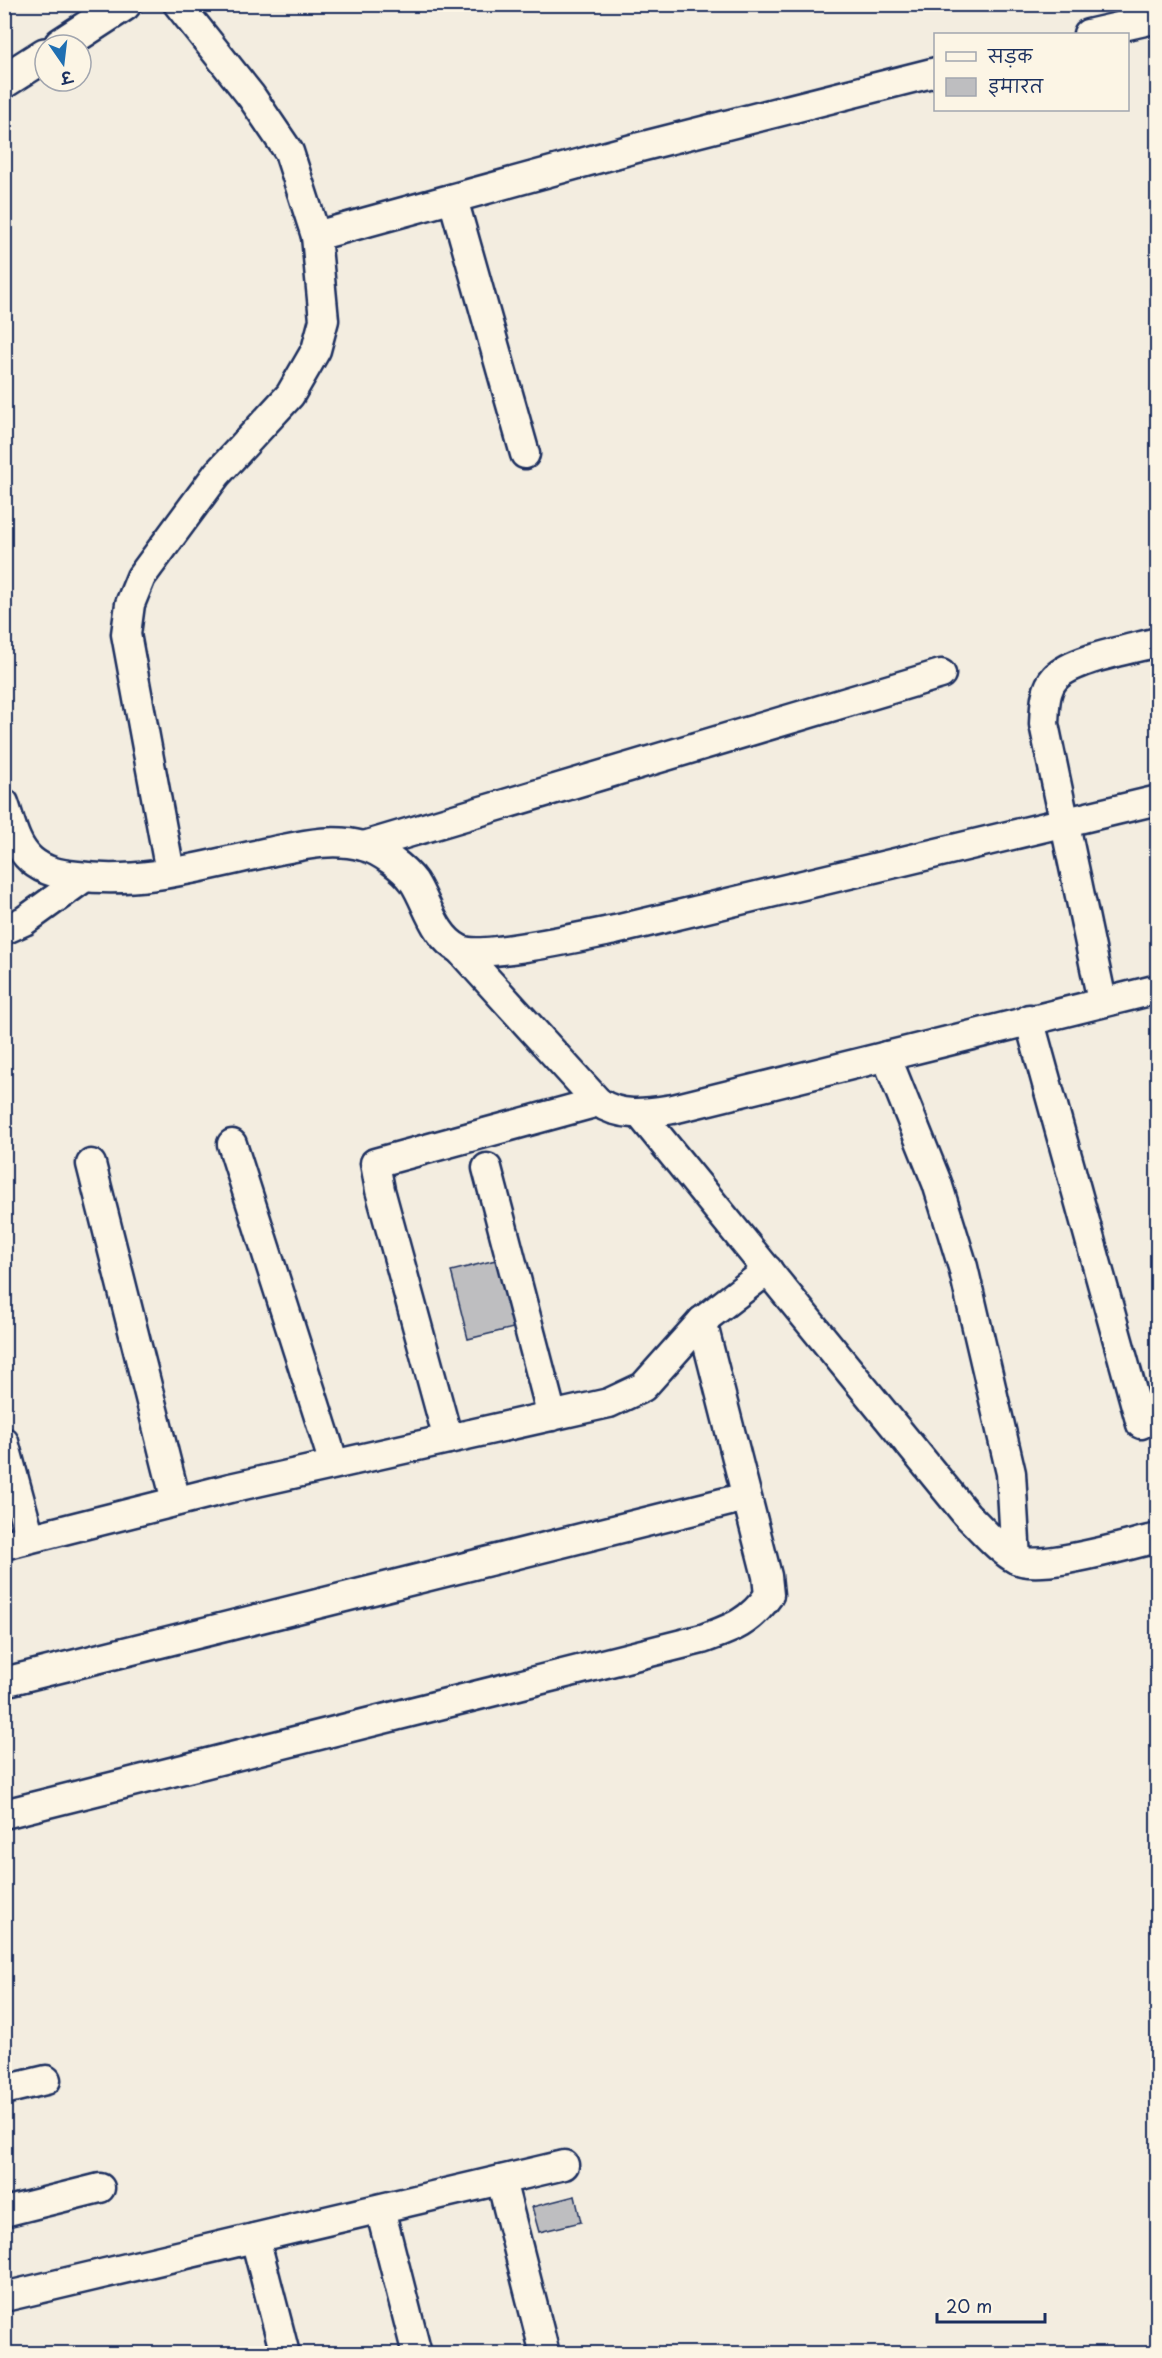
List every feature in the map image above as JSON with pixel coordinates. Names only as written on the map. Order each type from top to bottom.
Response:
[{"type":"street","points":[[79,33],[124,4]]},
{"type":"street","points":[[170,872],[126,634],[130,604],[141,577],[217,474],[290,395],[316,350],[324,320],[316,236],[289,152],[251,96],[178,4]]},
{"type":"street","points":[[1092,33],[1158,18]]},
{"type":"street","points":[[4,81],[33,63]]},
{"type":"street","points":[[316,236],[636,148],[934,73]]},
{"type":"street","points":[[453,199],[525,454]]},
{"type":"street","points":[[1102,1001],[1044,724],[1045,700],[1055,678],[1086,661],[1158,642]]},
{"type":"street","points":[[364,846],[940,674]]},
{"type":"street","points":[[460,950],[482,951],[562,941],[1158,800]]},
{"type":"street","points":[[4,803],[16,839],[30,859],[51,872],[108,880],[142,878],[326,841],[364,846],[389,859],[413,881],[447,940],[460,950],[598,1102],[611,1111],[640,1114],[673,1109],[1029,1019],[1158,989]]},
{"type":"street","points":[[4,930],[32,916],[85,877]]},
{"type":"street","points":[[1029,1019],[1141,1424]]},
{"type":"street","points":[[886,1056],[937,1183],[963,1267],[1011,1473],[1016,1559]]},
{"type":"street","points":[[448,1439],[380,1190],[375,1163],[598,1102]]},
{"type":"street","points":[[640,1114],[968,1515],[1016,1559],[1032,1563],[1054,1562],[1158,1538]]},
{"type":"street","points":[[232,1144],[334,1464]]},
{"type":"street","points":[[91,1164],[176,1501]]},
{"type":"street","points":[[487,1168],[552,1416]]},
{"type":"street","points":[[4,1442],[17,1541],[334,1464],[609,1403],[637,1391],[660,1370],[702,1321],[768,1270]]},
{"type":"street","points":[[4,1814],[702,1639],[739,1625],[758,1611],[769,1595],[767,1576],[702,1321]]},
{"type":"street","points":[[4,1682],[261,1616],[746,1497]]},
{"type":"street","points":[[4,2090],[46,2080]]},
{"type":"street","points":[[4,2296],[564,2165]]},
{"type":"street","points":[[501,2180],[545,2354]]},
{"type":"street","points":[[4,2212],[100,2188]]},
{"type":"street","points":[[380,2209],[417,2354]]},
{"type":"street","points":[[255,2238],[285,2354]]},
{"type":"building","points":[[500,1259],[517,1327],[468,1339],[451,1271]]},
{"type":"building","points":[[575,2196],[581,2222],[539,2232],[532,2207]]}]
